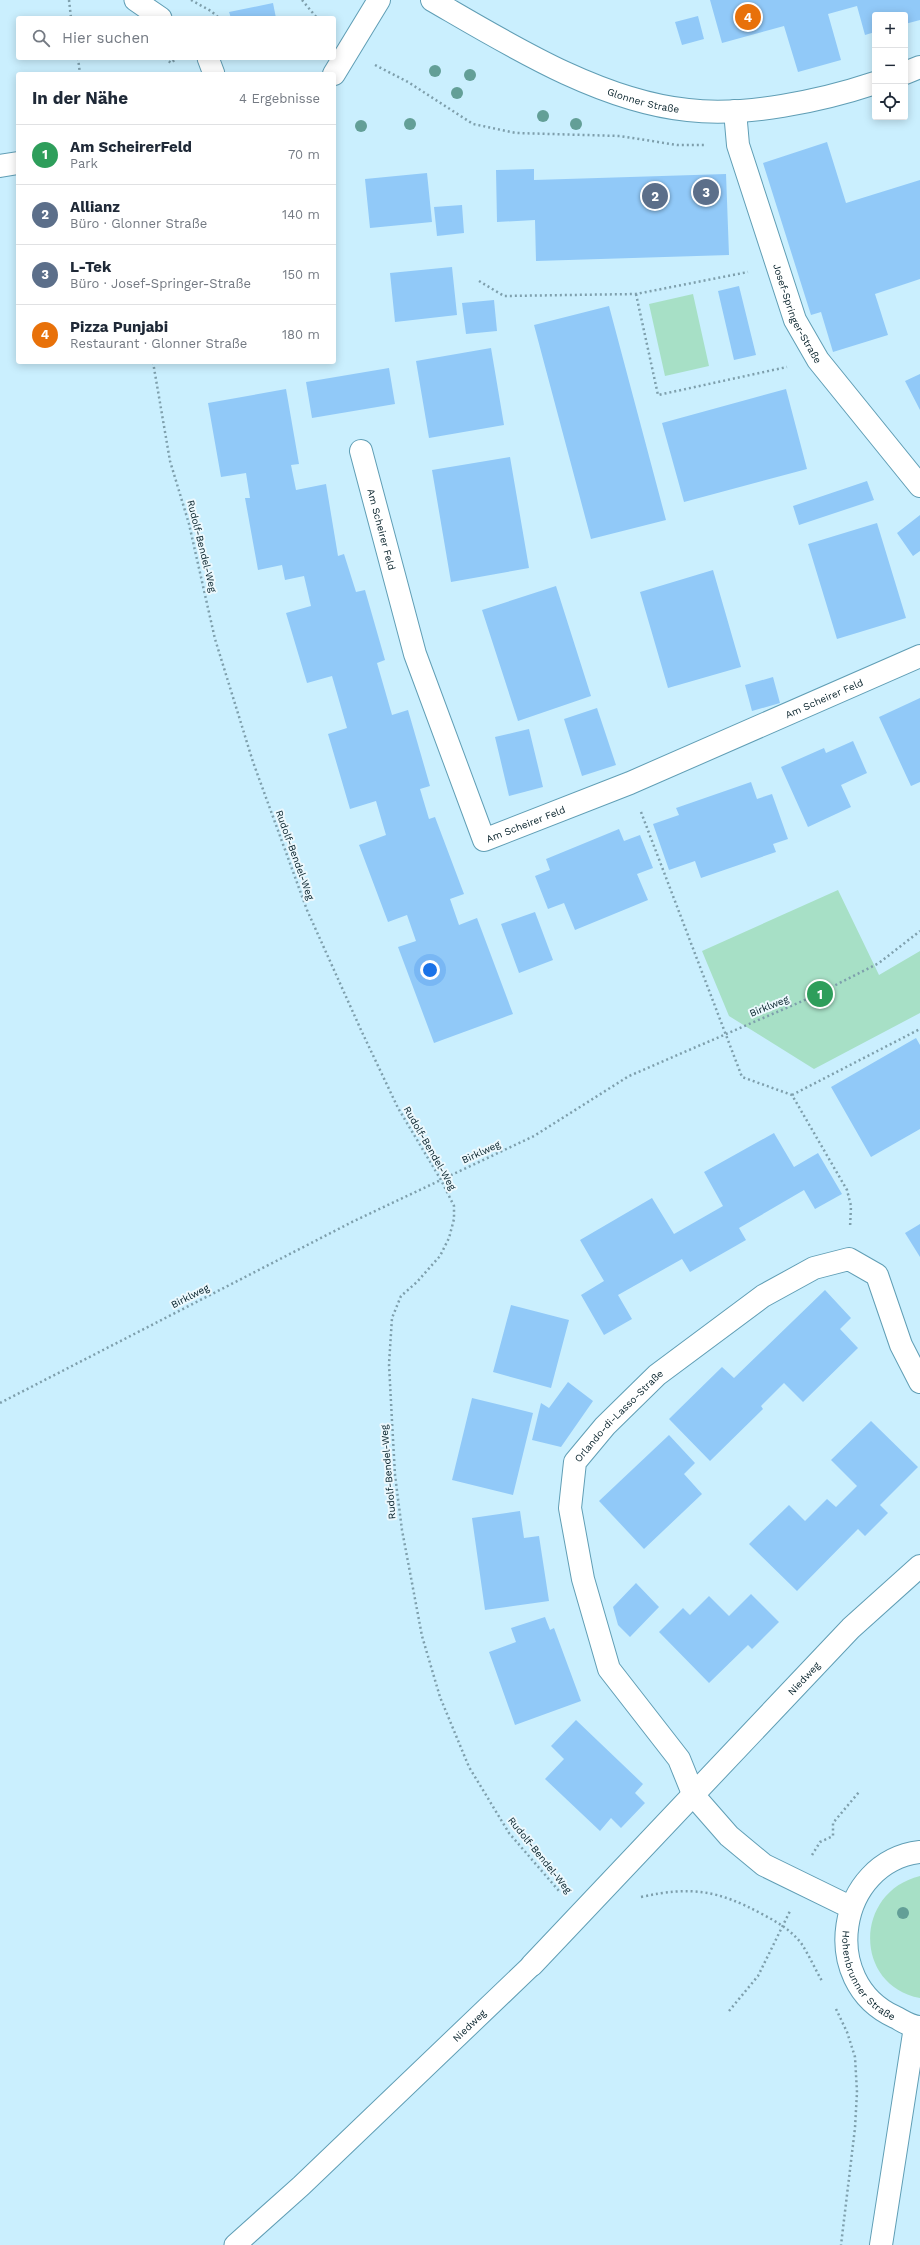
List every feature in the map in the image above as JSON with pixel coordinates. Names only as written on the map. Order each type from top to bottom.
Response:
[{"type":"street","points":[[335,72],[379,0]]},
{"type":"street","name":"Glonner Straße","points":[[432,0],[534,58],[612,92],[653,104],[689,111],[735,111],[810,102],[872,84]]},
{"type":"street","points":[[908,72],[920,67]]},
{"type":"street","name":"Josef-Springer-Straße","points":[[735,111],[738,145],[795,320],[818,360],[920,486]]},
{"type":"street","points":[[0,166],[16,163]]},
{"type":"street","name":"Am Scheirer Feld","points":[[361,451],[415,654],[484,840],[630,783],[920,656]]},
{"type":"street","points":[[849,1259],[877,1275],[901,1345],[920,1382]]},
{"type":"street","name":"Orlando-di-Lasso-Straße","points":[[694,1796],[680,1759],[609,1669],[583,1579],[570,1508],[575,1462],[605,1426],[657,1375],[763,1296],[814,1268],[849,1259]]},
{"type":"street","name":"Niedweg","points":[[532,1965],[579,1914],[694,1796],[851,1628],[920,1566]]},
{"type":"street","points":[[694,1796],[729,1836],[764,1865],[850,1907]]},
{"type":"street","name":"Hohenbrunner Straße","points":[[881,2245],[918,2027],[880,2011],[855,1982],[845,1945],[850,1907],[872,1874],[904,1854],[920,1852]]},
{"type":"lane","points":[[134,0],[158,16]]},
{"type":"lane","points":[[209,60],[213,72]]},
{"type":"lane","name":"Niedweg","points":[[235,2245],[301,2186],[532,1965]]},
{"type":"path","points":[[69,0],[72,16]]},
{"type":"path","points":[[191,0],[211,11],[217,16]]},
{"type":"path","points":[[302,0],[315,16]]},
{"type":"path","points":[[348,52],[408,82],[473,124],[516,133],[620,136],[677,145],[738,145]]},
{"type":"path","points":[[78,60],[80,72]]},
{"type":"path","points":[[479,281],[504,296],[636,294],[778,266]]},
{"type":"path","points":[[636,294],[658,395],[818,360]]},
{"type":"path","name":"Rudolf-Bendel-Weg","points":[[153,364],[170,461],[191,532],[215,639],[253,762],[307,910],[361,1030],[398,1108],[441,1180],[454,1206],[454,1219],[450,1238],[440,1256],[417,1282],[401,1296],[392,1318],[390,1342],[395,1475],[422,1636],[440,1697],[470,1767],[509,1833],[579,1914]]},
{"type":"path","points":[[630,783],[742,1077],[792,1095],[847,1190],[851,1206],[849,1259]]},
{"type":"path","name":"Birklweg","points":[[0,1403],[354,1221],[534,1136],[629,1076],[726,1032],[814,996],[873,966],[920,932]]},
{"type":"path","points":[[792,1095],[920,1029]]},
{"type":"path","points":[[729,2011],[758,1976],[783,1926],[813,1851],[820,1842],[833,1836],[833,1823],[859,1792]]},
{"type":"path","points":[[634,1898],[675,1891],[702,1892],[724,1896],[783,1926],[801,1943],[824,1986]]},
{"type":"path","points":[[835,2005],[847,2032],[855,2057],[857,2092],[855,2128],[841,2245]]},
{"type":"green space","points":[[693,294],[709,366],[665,376],[649,304]]},
{"type":"green space","points":[[838,890],[879,975],[920,951],[920,1013],[814,1069],[729,1016],[702,951]]},
{"type":"green space","points":[[920,1876],[920,1998],[898,1990],[882,1976],[873,1958],[870,1938],[873,1918],[883,1900],[898,1885]]},
{"type":"building","points":[[710,0],[920,0],[920,20],[908,23],[908,12],[872,12],[872,33],[865,35],[857,6],[828,14],[841,60],[798,72],[784,26],[722,43]]},
{"type":"building","points":[[273,3],[276,16],[230,16],[229,12]]},
{"type":"building","points":[[698,16],[704,39],[682,45],[675,22]]},
{"type":"building","points":[[827,142],[846,203],[920,180],[920,279],[875,294],[888,335],[833,352],[821,312],[811,315],[763,163]]},
{"type":"building","points":[[534,169],[534,180],[726,174],[729,255],[536,261],[535,220],[497,222],[496,170]]},
{"type":"building","points":[[427,173],[432,222],[370,228],[365,179]]},
{"type":"building","points":[[462,205],[464,233],[437,236],[434,207]]},
{"type":"building","points":[[452,267],[457,315],[395,322],[390,273]]},
{"type":"building","points":[[739,286],[756,355],[734,360],[718,291]]},
{"type":"building","points":[[494,300],[497,331],[466,334],[462,303]]},
{"type":"building","points":[[609,306],[666,520],[591,539],[534,325]]},
{"type":"building","points":[[491,348],[504,425],[429,438],[416,361]]},
{"type":"building","points":[[389,368],[395,404],[312,418],[306,382]]},
{"type":"building","points":[[920,374],[920,410],[905,381]]},
{"type":"building","points":[[286,389],[299,464],[291,465],[296,490],[326,484],[338,556],[344,554],[356,592],[365,590],[385,660],[377,663],[392,715],[408,710],[430,786],[420,789],[429,819],[435,817],[464,894],[450,899],[459,925],[477,918],[513,1014],[434,1043],[398,947],[416,941],[407,915],[388,922],[359,845],[386,835],[376,801],[350,809],[328,734],[347,728],[332,676],[307,683],[286,613],[311,606],[304,576],[285,580],[282,565],[258,570],[245,498],[250,498],[246,473],[221,477],[208,403]]},
{"type":"building","points":[[786,389],[807,469],[684,502],[662,423]]},
{"type":"building","points":[[510,457],[529,568],[451,582],[432,470]]},
{"type":"building","points":[[867,481],[874,500],[799,525],[793,506]]},
{"type":"building","points":[[920,515],[920,551],[913,556],[897,533]]},
{"type":"building","points":[[877,523],[906,618],[837,639],[808,544]]},
{"type":"building","points":[[713,570],[741,667],[668,688],[640,592]]},
{"type":"building","points":[[556,586],[591,696],[518,721],[482,610]]},
{"type":"building","points":[[773,677],[780,703],[752,711],[745,685]]},
{"type":"building","points":[[920,698],[920,782],[911,786],[879,717]]},
{"type":"building","points":[[597,708],[616,765],[582,776],[564,719]]},
{"type":"building","points":[[529,729],[543,787],[509,796],[495,737]]},
{"type":"building","points":[[853,741],[867,773],[841,785],[851,807],[808,827],[781,767],[824,748],[826,753]]},
{"type":"building","points":[[751,782],[757,799],[772,794],[788,839],[773,844],[776,852],[701,878],[695,861],[669,870],[653,824],[679,815],[676,808]]},
{"type":"building","points":[[619,829],[624,841],[640,835],[653,868],[637,874],[648,900],[575,930],[564,903],[548,909],[535,876],[550,870],[546,859]]},
{"type":"building","points":[[535,912],[553,960],[519,973],[501,924]]},
{"type":"building","points":[[916,1038],[920,1045],[920,1129],[871,1157],[831,1087]]},
{"type":"building","points":[[774,1133],[794,1167],[818,1153],[842,1194],[815,1209],[804,1190],[739,1228],[746,1240],[690,1272],[682,1259],[618,1295],[632,1319],[604,1335],[581,1295],[604,1281],[580,1240],[652,1198],[674,1234],[723,1206],[704,1172]]},
{"type":"building","points":[[920,1224],[920,1257],[905,1233]]},
{"type":"building","points":[[825,1290],[851,1318],[840,1329],[858,1348],[803,1402],[784,1383],[761,1406],[763,1409],[710,1461],[669,1419],[722,1367],[734,1378]]},
{"type":"building","points":[[511,1305],[569,1320],[551,1388],[493,1372]]},
{"type":"building","points":[[568,1382],[593,1401],[561,1447],[532,1440],[541,1403],[549,1408]]},
{"type":"building","points":[[472,1398],[533,1413],[513,1495],[452,1480]]},
{"type":"building","points":[[871,1421],[918,1467],[880,1505],[888,1513],[865,1536],[858,1529],[797,1591],[749,1544],[789,1505],[805,1521],[827,1499],[836,1507],[857,1486],[831,1460]]},
{"type":"building","points":[[669,1435],[695,1463],[684,1474],[702,1494],[644,1549],[599,1501]]},
{"type":"building","points":[[520,1511],[524,1538],[539,1536],[549,1601],[485,1610],[472,1518]]},
{"type":"building","points":[[636,1583],[659,1607],[630,1637],[618,1625],[613,1607]]},
{"type":"building","points":[[751,1594],[779,1622],[752,1649],[748,1645],[709,1683],[659,1632],[683,1608],[690,1615],[709,1596],[729,1616]]},
{"type":"building","points":[[545,1617],[550,1630],[554,1628],[581,1701],[515,1725],[489,1652],[516,1642],[511,1628]]},
{"type":"building","points":[[576,1720],[643,1784],[635,1793],[645,1803],[621,1828],[611,1818],[600,1831],[545,1779],[564,1759],[551,1746]]},
{"type":"place","name":"Pizza Punjabi","points":[[748,17]]},
{"type":"place","name":"L-Tek","points":[[706,192]]},
{"type":"place","name":"Allianz","points":[[655,196]]},
{"type":"place","name":"Am ScheirerFeld","points":[[820,994]]}]
